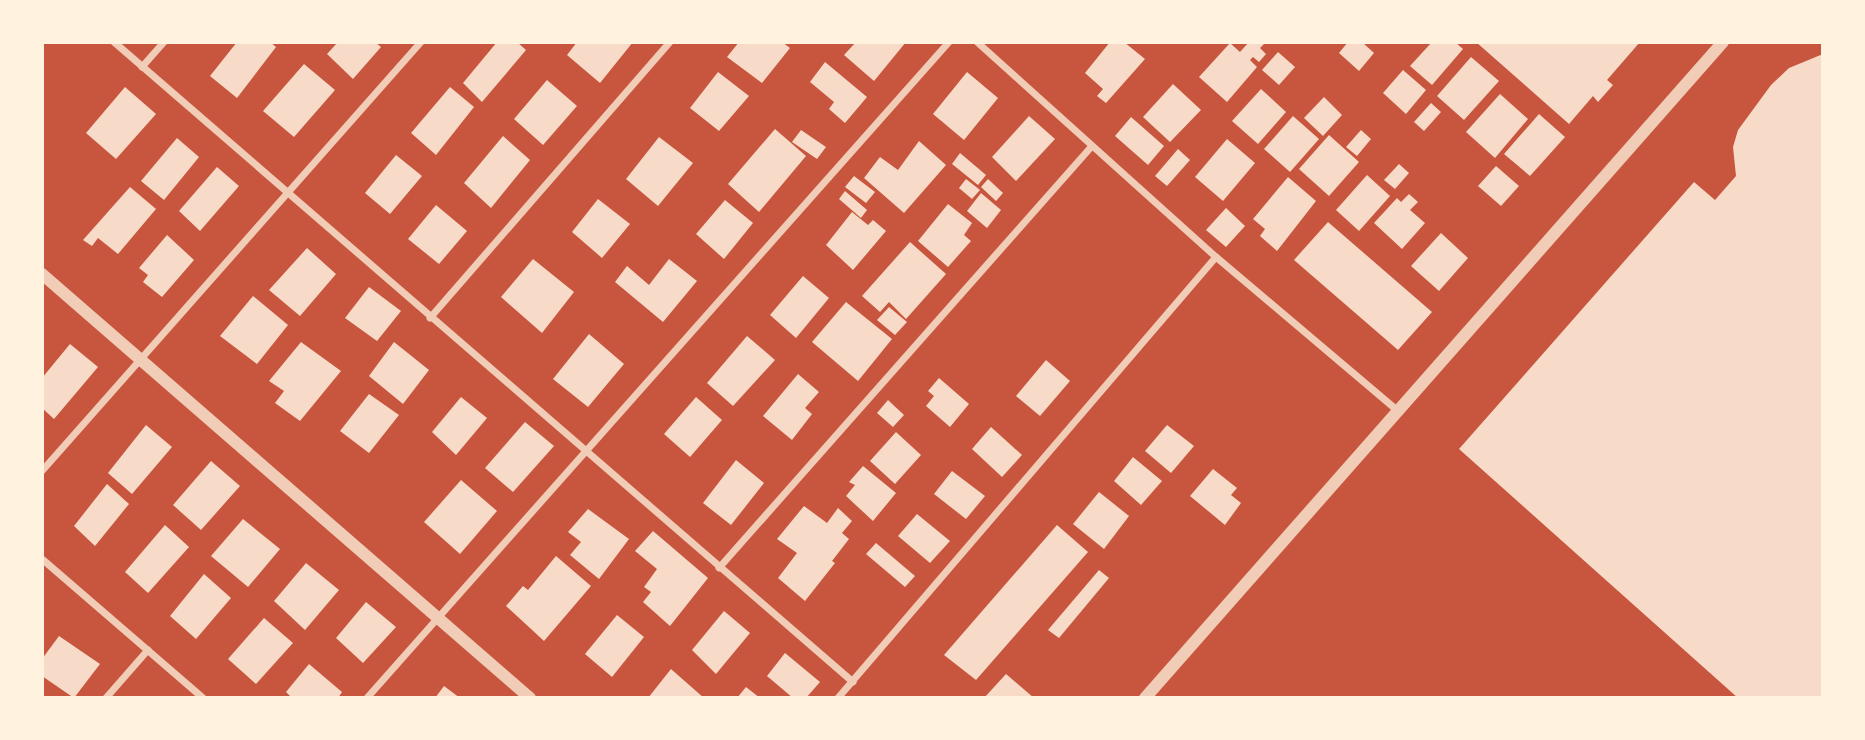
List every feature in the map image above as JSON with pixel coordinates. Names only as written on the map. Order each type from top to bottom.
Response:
[{"type":"street","points":[[114,42],[853,682]]},
{"type":"street","points":[[142,66],[164,42]]},
{"type":"street","points":[[42,471],[421,42]]},
{"type":"street","points":[[430,318],[670,42]]},
{"type":"street","points":[[367,698],[949,42]]},
{"type":"street","points":[[977,42],[1216,257],[1398,411]]},
{"type":"street","points":[[1145,698],[1723,42]]},
{"type":"street","points":[[719,568],[1092,146]]},
{"type":"street","points":[[838,698],[1216,257]]},
{"type":"street","points":[[42,274],[530,698]]},
{"type":"street","points":[[42,559],[204,698]]},
{"type":"street","points":[[106,698],[148,650]]},
{"type":"building","points":[[237,42],[270,42],[276,47],[237,98],[210,76]]},
{"type":"building","points":[[338,42],[375,42],[381,47],[353,79],[327,54]]},
{"type":"building","points":[[497,42],[517,42],[526,50],[482,102],[463,83]]},
{"type":"building","points":[[577,42],[633,42],[600,83],[567,55]]},
{"type":"building","points":[[739,42],[782,42],[790,48],[762,83],[727,57]]},
{"type":"building","points":[[856,42],[906,42],[874,81],[844,55]]},
{"type":"building","points":[[1110,42],[1124,42],[1145,59],[1106,103],[1097,96],[1103,89],[1085,73]]},
{"type":"building","points":[[1249,42],[1266,42],[1260,48],[1266,54],[1259,62],[1253,57],[1250,60],[1257,67],[1227,102],[1199,77],[1230,43],[1240,52]]},
{"type":"building","points":[[1348,42],[1362,42],[1374,53],[1359,71],[1339,53]]},
{"type":"building","points":[[1432,42],[1455,42],[1463,49],[1432,85],[1410,66]]},
{"type":"building","points":[[1476,42],[1640,42],[1607,80],[1613,85],[1598,102],[1593,96],[1569,124]]},
{"type":"building","points":[[1278,52],[1295,67],[1279,85],[1262,70]]},
{"type":"building","points":[[1823,54],[1823,698],[1738,698],[1459,449],[1694,182],[1715,200],[1736,176],[1733,147],[1738,130],[1771,85],[1789,68]]},
{"type":"building","points":[[1471,57],[1499,81],[1464,120],[1437,96]]},
{"type":"building","points":[[825,62],[867,97],[845,123],[829,109],[834,102],[810,82]]},
{"type":"building","points":[[304,64],[335,90],[294,137],[263,111]]},
{"type":"building","points":[[1403,70],[1426,90],[1406,114],[1383,93]]},
{"type":"building","points":[[718,72],[749,96],[719,131],[690,108]]},
{"type":"building","points":[[967,72],[998,98],[964,140],[933,114]]},
{"type":"building","points":[[547,80],[577,106],[543,145],[514,119]]},
{"type":"building","points":[[1173,84],[1201,110],[1170,142],[1143,117]]},
{"type":"building","points":[[125,87],[156,114],[116,159],[86,133]]},
{"type":"building","points":[[450,87],[474,107],[436,155],[411,133]]},
{"type":"building","points":[[1261,89],[1286,112],[1258,144],[1232,121]]},
{"type":"building","points":[[1500,94],[1528,119],[1495,158],[1466,132]]},
{"type":"building","points":[[1324,97],[1342,115],[1323,136],[1304,118]]},
{"type":"building","points":[[1431,103],[1441,112],[1424,131],[1414,122]]},
{"type":"building","points":[[1539,114],[1565,137],[1530,176],[1504,154]]},
{"type":"building","points":[[1029,116],[1055,139],[1016,181],[992,157]]},
{"type":"building","points":[[1293,116],[1319,139],[1290,172],[1264,149]]},
{"type":"building","points":[[1131,117],[1164,146],[1148,165],[1115,136]]},
{"type":"building","points":[[775,129],[806,156],[759,212],[728,184]]},
{"type":"building","points":[[801,130],[826,147],[817,159],[792,142]]},
{"type":"building","points":[[1361,130],[1371,139],[1357,156],[1346,147]]},
{"type":"building","points":[[1329,135],[1359,162],[1329,196],[1299,169]]},
{"type":"building","points":[[503,136],[530,160],[491,208],[464,183]]},
{"type":"building","points":[[659,137],[693,163],[658,206],[626,179]]},
{"type":"building","points":[[177,138],[199,157],[164,200],[141,181]]},
{"type":"building","points":[[1227,139],[1255,163],[1223,201],[1195,177]]},
{"type":"building","points":[[919,141],[946,165],[904,213],[864,178],[880,157],[898,170]]},
{"type":"building","points":[[1178,149],[1190,160],[1167,186],[1155,176]]},
{"type":"building","points":[[960,153],[986,175],[978,185],[952,164]]},
{"type":"building","points":[[396,155],[422,176],[390,214],[365,193]]},
{"type":"building","points":[[1399,164],[1409,173],[1395,189],[1384,180]]},
{"type":"building","points":[[1496,166],[1519,186],[1501,206],[1478,186]]},
{"type":"building","points":[[217,167],[239,186],[200,231],[179,211]]},
{"type":"building","points":[[1367,175],[1390,196],[1359,231],[1336,210]]},
{"type":"building","points":[[854,176],[875,192],[866,203],[845,187]]},
{"type":"building","points":[[1288,177],[1316,201],[1277,251],[1260,236],[1265,229],[1253,219]]},
{"type":"building","points":[[966,179],[980,190],[972,199],[959,188]]},
{"type":"building","points":[[988,179],[1003,193],[996,201],[981,187]]},
{"type":"building","points":[[130,187],[156,209],[118,254],[98,238],[92,246],[83,240]]},
{"type":"building","points":[[845,191],[867,210],[861,218],[839,199]]},
{"type":"building","points":[[981,193],[1001,210],[987,228],[967,211]]},
{"type":"building","points":[[1409,194],[1418,202],[1410,210],[1425,223],[1402,249],[1374,223],[1397,198],[1401,202]]},
{"type":"building","points":[[598,199],[630,224],[602,258],[572,232]]},
{"type":"building","points":[[725,200],[753,223],[724,259],[696,234]]},
{"type":"building","points":[[948,204],[972,223],[964,235],[971,241],[948,267],[918,241]]},
{"type":"building","points":[[436,205],[467,231],[439,264],[408,239]]},
{"type":"building","points":[[1226,208],[1245,226],[1226,247],[1206,230]]},
{"type":"building","points":[[852,212],[868,225],[873,220],[886,231],[853,270],[826,245]]},
{"type":"building","points":[[1328,222],[1432,312],[1398,350],[1294,260]]},
{"type":"building","points":[[1441,233],[1468,258],[1439,291],[1411,266]]},
{"type":"building","points":[[167,235],[194,260],[162,297],[143,282],[148,275],[139,268]]},
{"type":"building","points":[[910,242],[946,274],[906,319],[889,302],[880,312],[862,296]]},
{"type":"building","points":[[307,248],[336,274],[300,316],[269,290]]},
{"type":"building","points":[[533,259],[574,292],[542,333],[501,297]]},
{"type":"building","points":[[669,259],[697,281],[663,322],[615,282],[627,266],[649,285]]},
{"type":"building","points":[[803,276],[829,298],[796,338],[770,315]]},
{"type":"building","points":[[369,287],[401,311],[377,341],[345,318]]},
{"type":"building","points":[[253,296],[288,325],[257,364],[220,336]]},
{"type":"building","points":[[846,302],[892,339],[858,381],[812,342]]},
{"type":"building","points":[[889,307],[907,322],[895,335],[877,320]]},
{"type":"building","points":[[589,334],[624,364],[588,407],[553,379]]},
{"type":"building","points":[[747,336],[775,360],[733,406],[707,383]]},
{"type":"building","points":[[301,342],[341,371],[300,421],[275,403],[284,391],[269,381]]},
{"type":"building","points":[[394,342],[429,370],[403,404],[369,376]]},
{"type":"building","points":[[70,344],[98,367],[54,419],[42,408],[42,378]]},
{"type":"building","points":[[1046,360],[1070,381],[1040,416],[1016,396]]},
{"type":"building","points":[[798,374],[819,392],[805,408],[812,414],[792,440],[763,416]]},
{"type":"building","points":[[939,378],[969,404],[950,427],[926,406],[934,396],[928,391]]},
{"type":"building","points":[[369,394],[399,415],[369,453],[340,431]]},
{"type":"building","points":[[461,397],[487,418],[456,455],[432,432]]},
{"type":"building","points":[[696,397],[722,420],[690,457],[664,434]]},
{"type":"building","points":[[888,400],[904,415],[893,427],[877,413]]},
{"type":"building","points":[[525,422],[554,446],[513,492],[485,468]]},
{"type":"building","points":[[146,425],[172,447],[132,494],[108,473]]},
{"type":"building","points":[[1167,425],[1194,446],[1171,473],[1145,451]]},
{"type":"building","points":[[991,427],[1022,455],[1002,477],[972,449]]},
{"type":"building","points":[[896,432],[921,455],[895,484],[870,461]]},
{"type":"building","points":[[1133,457],[1162,481],[1141,505],[1114,481]]},
{"type":"building","points":[[736,460],[764,483],[731,525],[703,503]]},
{"type":"building","points":[[211,461],[240,486],[201,530],[173,505]]},
{"type":"building","points":[[863,466],[896,493],[873,521],[846,496],[855,485],[849,482]]},
{"type":"building","points":[[1213,469],[1237,488],[1231,495],[1241,503],[1225,525],[1190,496]]},
{"type":"building","points":[[952,471],[985,496],[966,519],[934,494]]},
{"type":"building","points":[[461,480],[497,511],[460,554],[424,522]]},
{"type":"building","points":[[107,484],[129,504],[95,546],[74,526]]},
{"type":"building","points":[[1099,492],[1129,516],[1104,549],[1073,524]]},
{"type":"building","points":[[804,506],[827,523],[838,508],[852,521],[842,533],[849,539],[832,561],[835,563],[805,601],[778,578],[797,553],[777,539]]},
{"type":"building","points":[[588,509],[629,539],[599,579],[570,555],[581,542],[568,532]]},
{"type":"building","points":[[917,514],[950,541],[930,563],[898,536]]},
{"type":"building","points":[[243,519],[280,549],[248,587],[211,556]]},
{"type":"building","points":[[165,525],[189,547],[148,593],[125,572]]},
{"type":"building","points":[[1057,525],[1088,552],[976,680],[944,655]]},
{"type":"building","points":[[653,531],[708,578],[670,626],[643,602],[651,592],[644,587],[657,569],[635,551]]},
{"type":"building","points":[[876,543],[915,576],[905,587],[866,554]]},
{"type":"building","points":[[556,556],[591,586],[544,641],[506,606],[523,586],[528,590]]},
{"type":"building","points":[[306,563],[339,590],[305,630],[274,601]]},
{"type":"building","points":[[1099,570],[1109,578],[1059,638],[1048,630]]},
{"type":"building","points":[[204,574],[231,598],[196,639],[170,616]]},
{"type":"building","points":[[366,602],[396,627],[363,663],[336,638]]},
{"type":"building","points":[[724,611],[750,633],[716,674],[692,650]]},
{"type":"building","points":[[617,615],[644,637],[612,677],[585,654]]},
{"type":"building","points":[[264,618],[293,643],[256,684],[228,659]]},
{"type":"building","points":[[59,636],[100,664],[74,698],[42,676],[42,659]]},
{"type":"building","points":[[785,653],[820,682],[806,698],[793,698],[767,676]]},
{"type":"building","points":[[309,664],[342,692],[338,698],[292,698],[286,692]]},
{"type":"building","points":[[671,669],[704,698],[648,698]]},
{"type":"building","points":[[1006,674],[1034,698],[984,698]]},
{"type":"building","points":[[444,686],[460,698],[435,698]]},
{"type":"building","points":[[746,687],[760,698],[737,698]]}]
